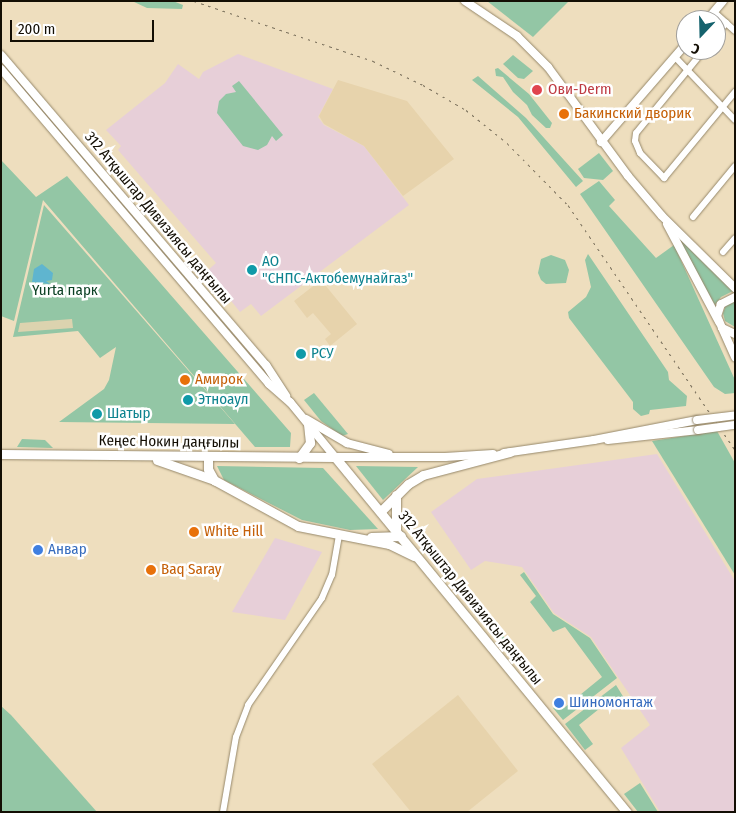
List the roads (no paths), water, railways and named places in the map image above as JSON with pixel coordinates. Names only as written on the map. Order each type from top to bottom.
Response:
[{"type":"highway","points":[[299,458],[310,443],[308,424]]},
{"type":"highway","points":[[381,511],[396,495],[430,472],[510,452]]},
{"type":"highway","name":"Кеңес Нокин даңғылы","points":[[1,454],[335,457]]},
{"type":"highway","points":[[139,456],[188,469],[214,480],[283,520],[339,536],[389,544],[416,557]]},
{"type":"highway","points":[[208,457],[208,468],[214,480]]},
{"type":"highway","name":"312 Атқыштар Дивизиясы даңғылы","points":[[335,457],[627,812]]},
{"type":"highway","points":[[358,538],[398,532],[396,495]]},
{"type":"main road","points":[[465,1],[516,36],[548,67],[601,142],[662,216],[735,288]]},
{"type":"main road","name":"312 Атқыштар Дивизиясы даңғылы","points":[[1,55],[276,378],[290,402],[335,457]]},
{"type":"main road","points":[[601,142],[675,57]]},
{"type":"main road","name":"312 Атқыштар Дивизиясы даңғылы","points":[[1,69],[238,348],[290,402]]},
{"type":"main road","points":[[51,128],[58,122]]},
{"type":"main road","points":[[662,216],[735,357]]},
{"type":"main road","points":[[720,325],[721,304],[735,297]]},
{"type":"main road","points":[[201,303],[208,298]]},
{"type":"main road","points":[[720,325],[735,334]]},
{"type":"main road","points":[[238,348],[246,342]]},
{"type":"main road","points":[[299,414],[347,443],[365,450],[416,458]]},
{"type":"main road","points":[[594,440],[697,420],[735,415]]},
{"type":"main road","points":[[335,457],[416,458],[510,452],[594,440],[698,430],[735,424]]},
{"type":"street","points":[[726,23],[735,31]]},
{"type":"street","points":[[675,57],[735,120]]},
{"type":"street","points":[[696,60],[635,138],[640,153],[664,178],[735,92]]},
{"type":"street","points":[[693,217],[735,166]]},
{"type":"street","points":[[723,252],[735,238]]},
{"type":"street","points":[[224,812],[236,737],[245,712],[322,598],[332,575],[339,536]]},
{"type":"water","points":[[42,264],[53,273],[52,280],[46,281],[50,284],[32,282],[34,269]]},
{"type":"railway","points":[[194,1],[373,61],[423,85],[466,110],[507,143],[568,205],[735,450]]},
{"type":"place","name":"Ови-Derm","points":[[537,90]]},
{"type":"place","name":"Бакинский дворик","points":[[564,114]]},
{"type":"place","name":"АО \"СНПС-Актобемунайгаз\"","points":[[252,270]]},
{"type":"place","name":"РСУ","points":[[301,354]]},
{"type":"place","name":"Амирок","points":[[185,380]]},
{"type":"place","name":"Этноаул","points":[[188,400]]},
{"type":"place","name":"Шатыр","points":[[97,414]]},
{"type":"place","name":"White Hill","points":[[194,532]]},
{"type":"place","name":"Анвар","points":[[38,550]]},
{"type":"place","name":"Baq Saray","points":[[151,570]]},
{"type":"place","name":"Шиномонтаж","points":[[559,703]]},
{"type":"park label","name":"Yurta парк","points":[[65,291]]}]
